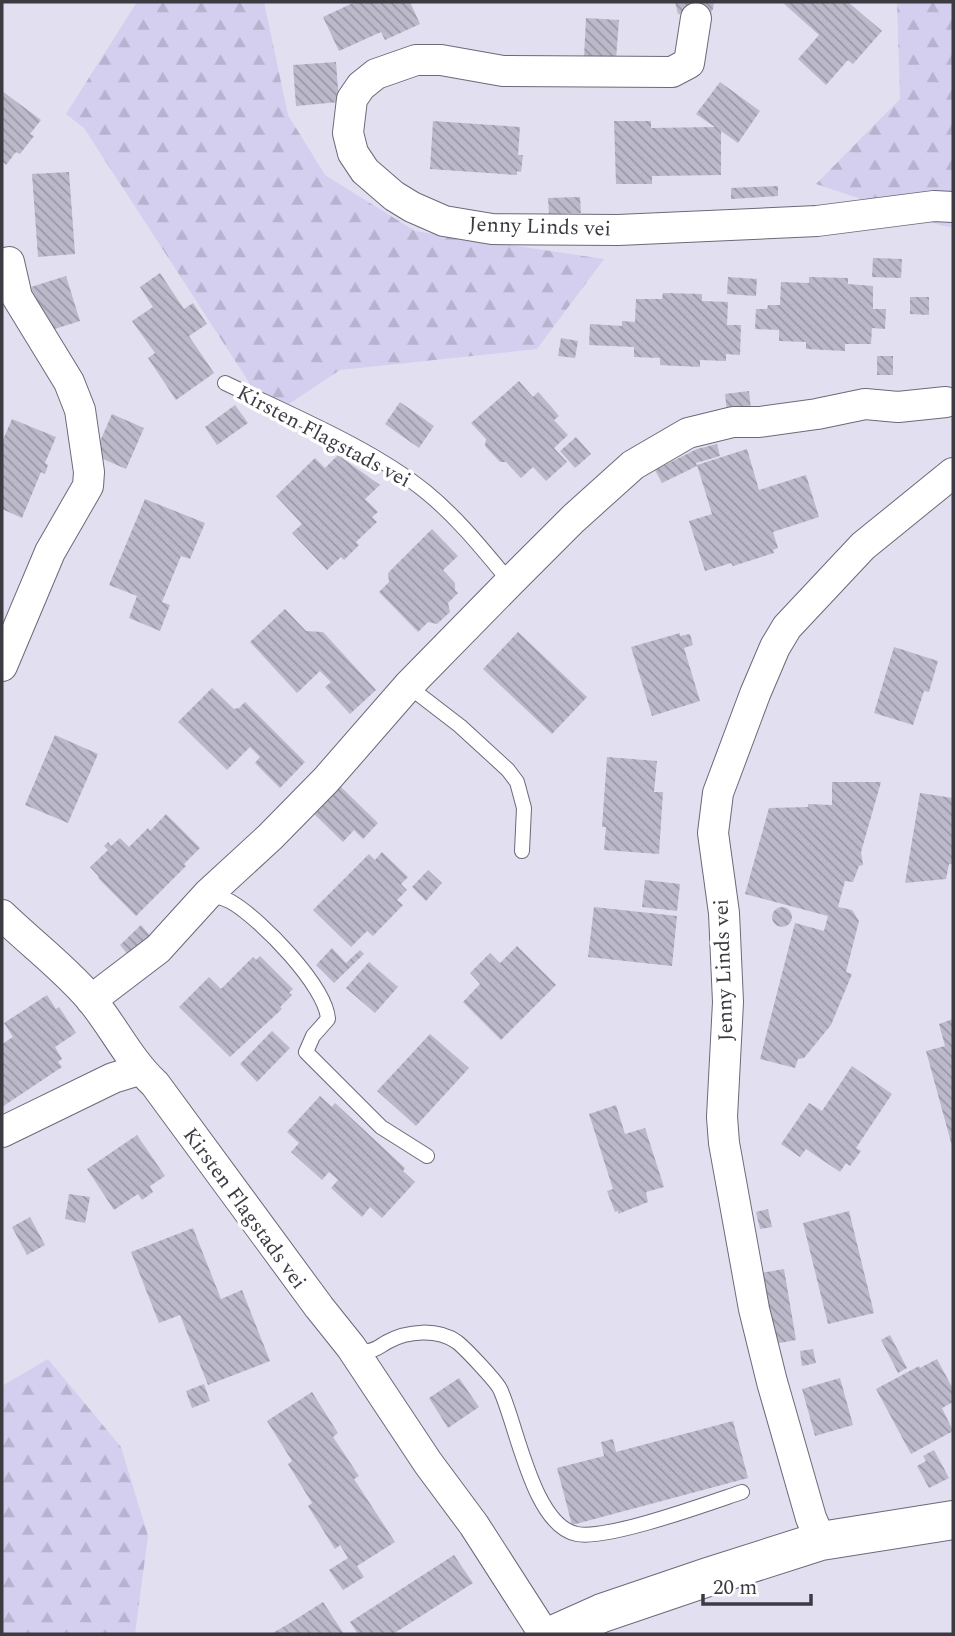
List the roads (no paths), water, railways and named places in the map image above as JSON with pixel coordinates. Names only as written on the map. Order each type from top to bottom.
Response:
[{"type":"main road","points":[[555,1634],[602,1613],[821,1541],[953,1520]]},
{"type":"street","name":"Jenny Linds vei","points":[[696,18],[690,64],[672,72],[503,71],[441,60],[416,60],[376,74],[361,86],[352,99],[348,133],[354,153],[365,171],[394,196],[412,207],[444,220],[492,229],[618,230],[804,222],[934,206],[953,207]]},
{"type":"street","points":[[2,666],[50,552],[88,486],[89,472],[80,410],[69,382],[17,297],[9,262]]},
{"type":"street","points":[[91,999],[158,949],[208,894],[326,780],[408,686],[510,582],[573,519],[633,465],[688,433],[733,422],[759,422],[865,404],[898,407],[946,402]]},
{"type":"street","name":"Jenny Linds vei","points":[[821,1541],[772,1382],[754,1309],[724,1143],[722,1117],[728,1002],[724,913],[713,833],[718,793],[755,694],[775,646],[787,627],[863,546],[953,473]]},
{"type":"street","name":"Kirsten Flagstads vei","points":[[5,921],[55,961],[91,999],[139,1070],[155,1084],[351,1347],[428,1463],[474,1525],[544,1634]]},
{"type":"street","points":[[2,1132],[113,1078],[139,1070]]},
{"type":"lane","name":"Kirsten Flagstads vei","points":[[225,383],[390,466],[427,492],[471,536],[510,582]]},
{"type":"lane","points":[[408,686],[460,726],[509,769],[517,782],[524,808],[522,851]]},
{"type":"lane","points":[[208,894],[232,902],[280,944],[316,986],[327,1008],[328,1019],[313,1036],[306,1052],[381,1127],[427,1156]]},
{"type":"lane","points":[[351,1347],[365,1352],[379,1349],[387,1342],[416,1332],[436,1333],[457,1342],[499,1387],[538,1497],[558,1524],[576,1534],[617,1530],[742,1492]]}]
